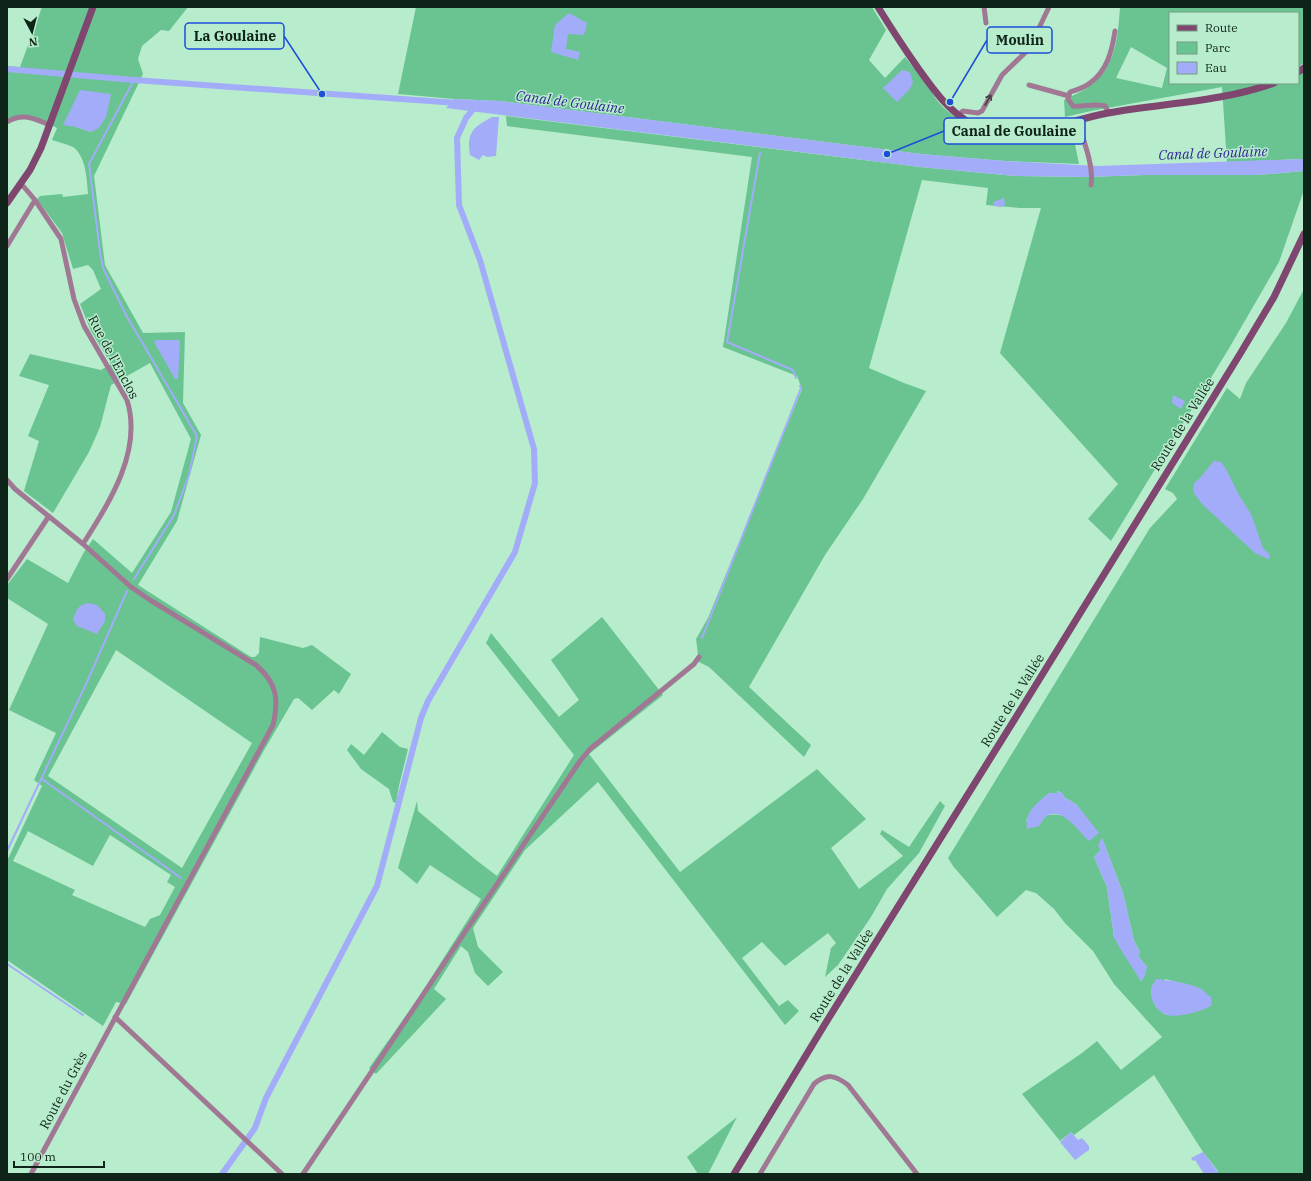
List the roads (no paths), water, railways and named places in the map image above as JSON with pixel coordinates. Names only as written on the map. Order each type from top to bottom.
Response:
[{"type":"main road","points":[[7,203],[20,185],[41,148],[93,7]]},
{"type":"main road","points":[[878,7],[888,24],[942,100],[958,115],[972,124],[986,130],[1010,134],[1030,131],[1109,113],[1229,95],[1271,84]]},
{"type":"main road","name":"Route de la Vallée","points":[[734,1174],[885,927],[1026,702],[1270,303],[1304,234]]},
{"type":"street","points":[[984,7],[986,23]]},
{"type":"street","points":[[958,115],[963,111],[978,113],[982,111],[1002,75],[1026,53],[1049,7]]},
{"type":"street","points":[[1109,113],[1105,106],[1097,104],[1082,107],[1072,106],[1068,99],[1070,92],[1090,84],[1108,63],[1115,31]]},
{"type":"street","points":[[1029,85],[1069,96]]},
{"type":"street","points":[[7,122],[13,118],[25,116],[50,125]]},
{"type":"street","points":[[1077,120],[1088,157],[1092,183]]},
{"type":"street","name":"Rue de l'Enclos","points":[[20,185],[24,187],[35,200],[61,239],[74,299],[84,326],[127,400],[131,412],[131,431],[126,465],[101,517],[83,544]]},
{"type":"street","points":[[7,246],[35,200]]},
{"type":"street","name":"Route du Grès","points":[[7,480],[15,489],[83,544],[132,587],[150,600],[256,665],[265,673],[276,694],[276,712],[272,725],[31,1174]]},
{"type":"street","points":[[7,579],[49,516]]},
{"type":"street","points":[[303,1174],[580,760],[590,749],[694,664],[699,657]]},
{"type":"street","points":[[115,1017],[282,1174]]},
{"type":"street","points":[[760,1174],[814,1084],[821,1078],[834,1076],[848,1085],[917,1174]]},
{"type":"water","points":[[569,13],[587,23],[584,35],[568,34],[566,49],[580,52],[578,60],[551,52],[555,25]]},
{"type":"water","points":[[902,70],[910,72],[913,83],[909,90],[897,102],[883,88]]},
{"type":"water","points":[[80,90],[111,94],[106,117],[99,128],[91,132],[76,127],[63,125]]},
{"type":"water","points":[[454,99],[501,101],[921,154],[1005,161],[1097,166],[1304,159],[1304,171],[1257,175],[1145,175],[1086,177],[1015,176],[920,167],[446,108]]},
{"type":"water","points":[[492,117],[499,117],[496,156],[487,157],[483,155],[479,160],[470,155],[470,136],[476,127]]},
{"type":"water","points":[[1004,198],[1005,205],[1001,207],[994,206],[993,202]]},
{"type":"water","points":[[157,340],[178,340],[180,342],[178,379],[175,379],[154,342]]},
{"type":"water","points":[[1173,395],[1185,401],[1181,409],[1172,403]]},
{"type":"water","points":[[1214,461],[1221,462],[1226,469],[1239,495],[1251,514],[1263,548],[1269,554],[1270,558],[1268,559],[1255,553],[1202,504],[1194,493],[1193,487],[1195,482]]},
{"type":"water","points":[[88,603],[97,605],[105,614],[105,621],[97,634],[77,626],[73,620],[78,608]]},
{"type":"water","points":[[1058,791],[1062,793],[1064,797],[1077,805],[1099,833],[1089,841],[1070,821],[1058,814],[1047,816],[1039,826],[1027,829],[1027,818],[1032,808],[1049,793],[1057,793]]},
{"type":"water","points":[[1102,838],[1123,893],[1134,941],[1140,952],[1138,956],[1147,967],[1144,978],[1141,981],[1114,937],[1107,887],[1094,857],[1100,851],[1098,845]]},
{"type":"water","points":[[1156,979],[1185,983],[1201,989],[1211,997],[1212,1005],[1203,1010],[1184,1015],[1171,1016],[1163,1014],[1155,1006],[1151,994],[1152,986]]},
{"type":"water","points":[[1071,1132],[1078,1140],[1082,1138],[1089,1146],[1089,1150],[1075,1160],[1060,1142]]},
{"type":"water","points":[[1203,1152],[1218,1172],[1215,1174],[1204,1174],[1195,1160],[1193,1161],[1191,1158]]},
{"type":"waterway","points":[[7,69],[134,80],[458,103]]},
{"type":"waterway","points":[[134,80],[89,164],[100,252],[103,268],[126,315],[197,436],[189,475],[174,515],[134,579]]},
{"type":"waterway","points":[[222,1174],[255,1128],[266,1098],[377,886],[421,718],[428,701],[515,552],[535,483],[534,449],[480,260],[459,205],[457,138],[466,118],[476,106]]},
{"type":"waterway","points":[[760,153],[727,342],[793,370],[796,378]]},
{"type":"waterway","points":[[702,638],[801,388],[800,386]]},
{"type":"waterway","points":[[7,851],[87,682],[127,591]]},
{"type":"waterway","points":[[42,779],[181,878]]},
{"type":"waterway","points":[[7,964],[83,1015]]},
{"type":"place","name":"La Goulaine","points":[[322,94]]},
{"type":"place","name":"Moulin","points":[[950,102]]},
{"type":"place","name":"Canal de Goulaine","points":[[887,154]]}]
